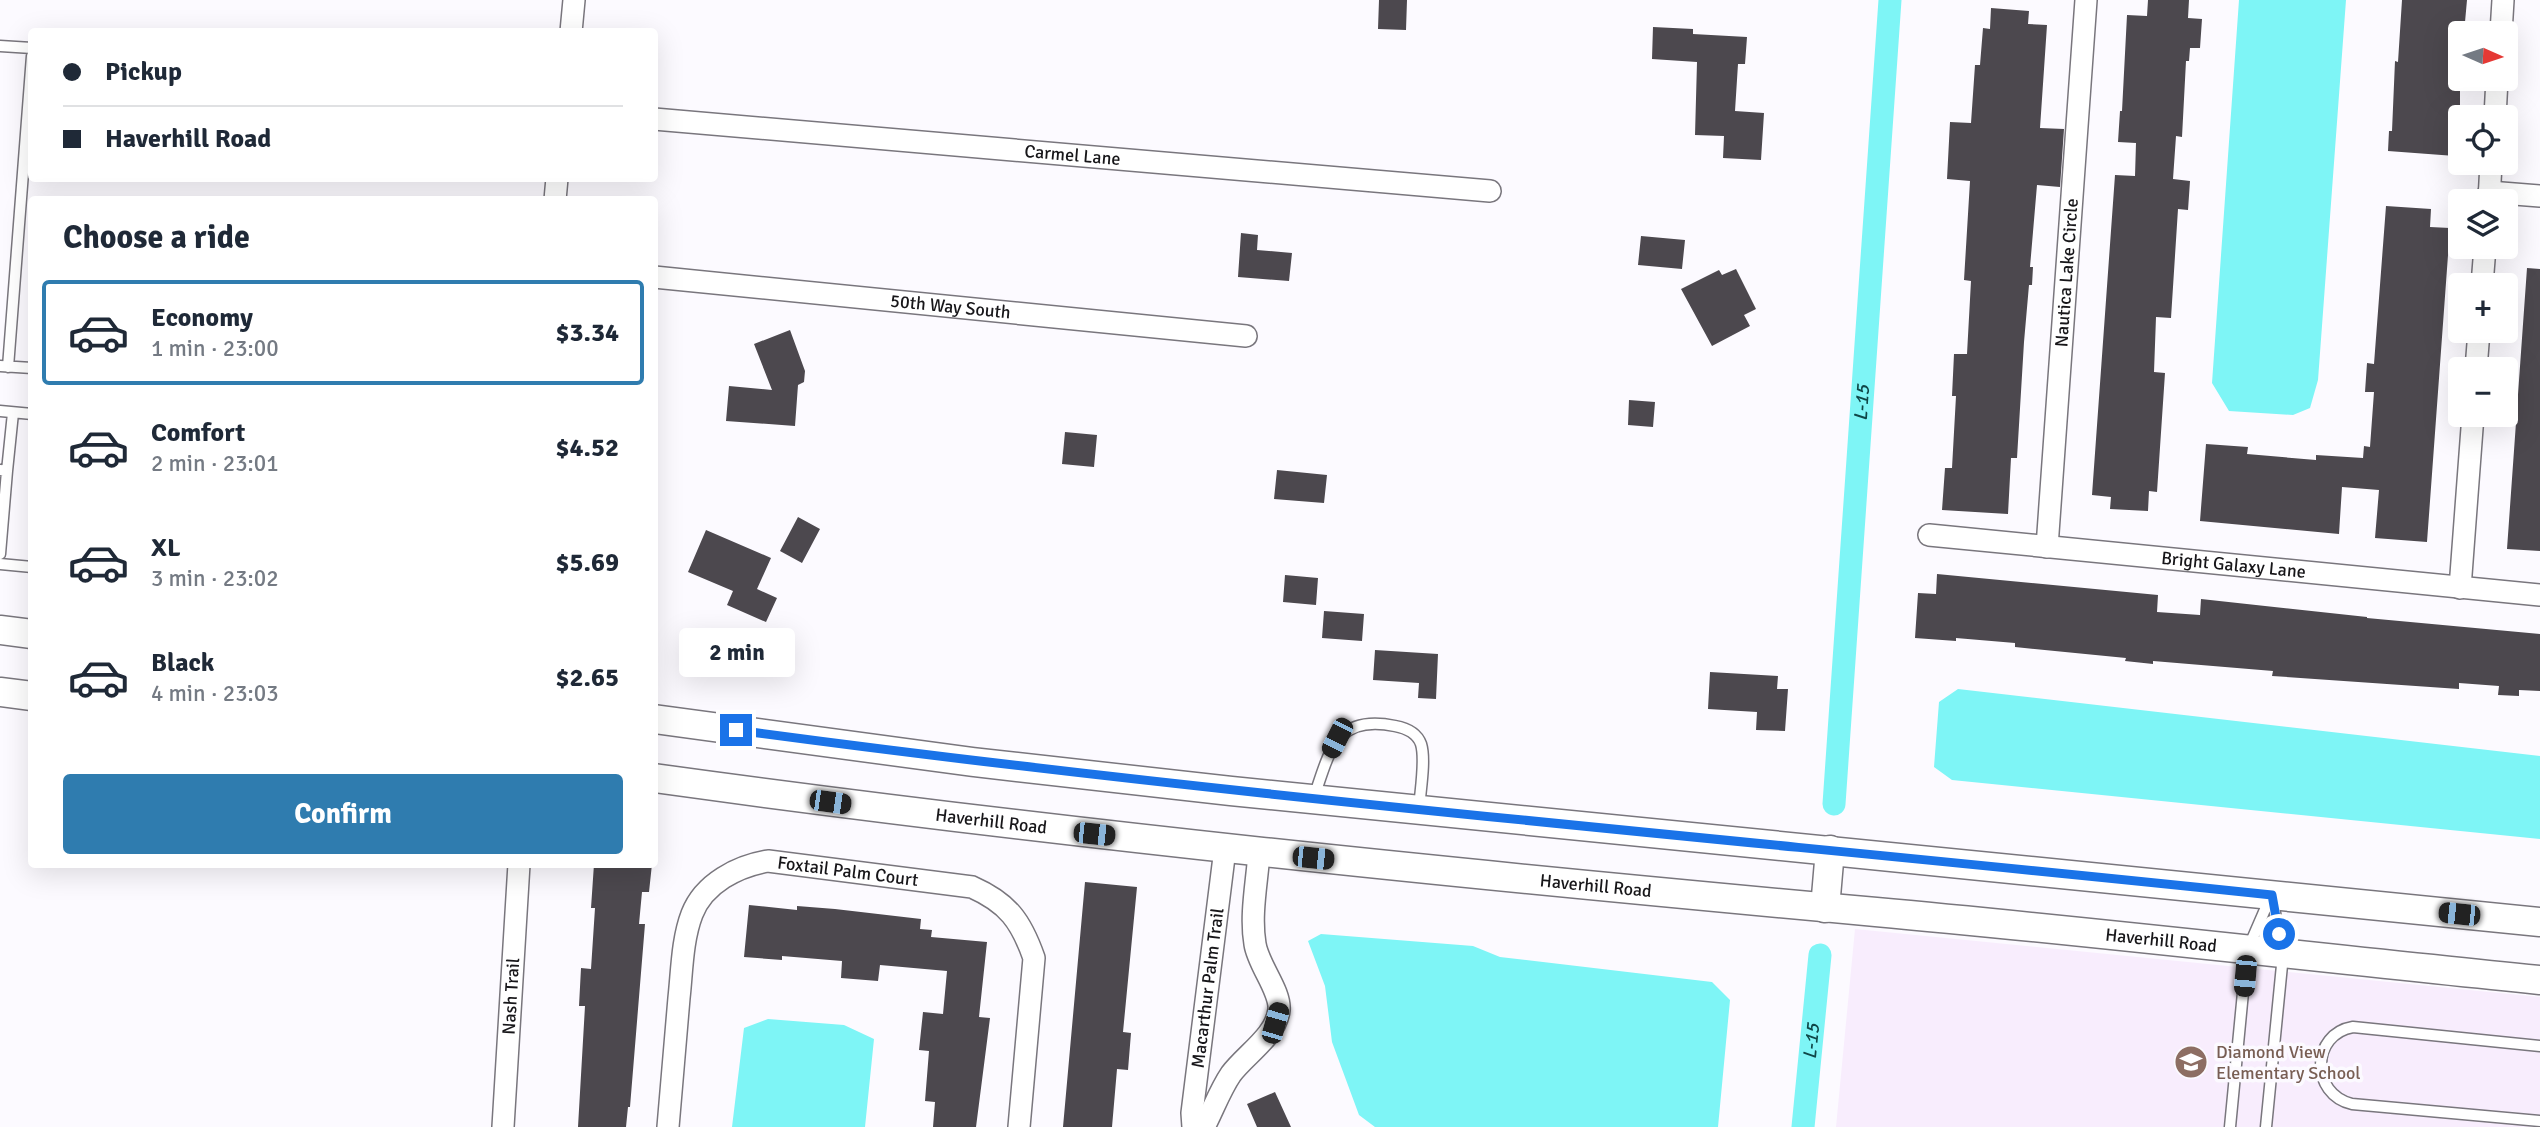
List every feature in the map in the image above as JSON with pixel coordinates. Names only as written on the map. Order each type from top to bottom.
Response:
[{"type":"street","points":[[571,28],[574,0]]},
{"type":"street","name":"Nautica Lake Circle","points":[[2047,547],[2086,0]]},
{"type":"street","points":[[2502,21],[2503,0]]},
{"type":"street","name":"Carmel Lane","points":[[658,119],[1490,191]]},
{"type":"street","points":[[2518,196],[2540,196]]},
{"type":"street","name":"50th Way South","points":[[658,277],[1246,336]]},
{"type":"street","points":[[2460,588],[2472,427]]},
{"type":"street","name":"Bright Galaxy Lane","points":[[1929,535],[2540,595]]},
{"type":"street","points":[[0,630],[28,634]]},
{"type":"street","points":[[0,692],[28,696]]},
{"type":"street","points":[[658,720],[973,762],[1313,799],[2540,922]]},
{"type":"street","name":"Haverhill Road","points":[[658,779],[1016,826],[1259,853],[2540,980]]},
{"type":"street","name":"Macarthur Palm Trail","points":[[1193,1127],[1192,1113],[1225,849]]},
{"type":"street","points":[[1825,908],[1830,850]]},
{"type":"street","name":"Macarthur Palm Trail","points":[[1204,1127],[1231,1075],[1275,1023],[1280,1007],[1254,943],[1259,853]]},
{"type":"street","name":"Foxtail Palm Court","points":[[668,1127],[684,947],[693,912],[708,891],[728,874],[749,864],[768,861],[972,887],[993,896],[1013,914],[1026,935],[1034,958],[1019,1127]]},
{"type":"street","name":"Nash Trail","points":[[503,1127],[519,868]]},
{"type":"lane","points":[[0,46],[28,48]]},
{"type":"lane","points":[[28,100],[4,366],[28,368]]},
{"type":"lane","points":[[0,411],[28,415]]},
{"type":"lane","points":[[0,554],[4,470],[13,413]]},
{"type":"lane","points":[[0,564],[28,567]]},
{"type":"lane","points":[[1313,799],[1337,738],[1354,726],[1382,723],[1405,728],[1418,737],[1422,747],[1419,809]]},
{"type":"lane","points":[[2230,1127],[2247,951],[2272,895]]},
{"type":"lane","points":[[2266,1127],[2283,955],[2272,895]]},
{"type":"lane","points":[[2540,1046],[2353,1027],[2335,1033],[2329,1040],[2325,1048],[2322,1071],[2323,1083],[2332,1095],[2343,1102],[2540,1121]]},
{"type":"shaded area","name":"Diamond View Elementary School","points":[[1855,929],[2540,997],[2540,1127],[1836,1127]]},
{"type":"water","points":[[2239,0],[2346,0],[2318,380],[2310,408],[2293,415],[2229,411],[2212,383]]},
{"type":"water","points":[[1958,689],[2540,756],[2540,839],[1952,780],[1934,767],[1939,702]]},
{"type":"water","points":[[1321,934],[1473,946],[1500,957],[1712,982],[1730,1000],[1718,1127],[1375,1127],[1359,1115],[1332,1042],[1325,986],[1308,941]]},
{"type":"water","points":[[768,1019],[844,1025],[874,1039],[865,1127],[732,1127],[744,1028]]},
{"type":"building","points":[[1379,0],[1407,0],[1406,30],[1378,29]]},
{"type":"building","points":[[2148,0],[2189,0],[2188,18],[2202,19],[2200,48],[2190,48],[2189,61],[2186,61],[2182,137],[2176,136],[2173,179],[2190,181],[2188,210],[2178,209],[2171,318],[2156,317],[2154,372],[2165,373],[2157,492],[2149,491],[2148,511],[2110,509],[2111,497],[2092,495],[2115,175],[2135,176],[2136,143],[2118,142],[2127,15],[2147,16]]},
{"type":"building","points":[[2402,0],[2467,0],[2465,21],[2448,21],[2448,91],[2460,91],[2460,105],[2448,105],[2448,155],[2388,151],[2389,131],[2392,131],[2395,61],[2398,62]]},
{"type":"building","points":[[1991,8],[2029,11],[2028,24],[2047,25],[2040,128],[2064,129],[2060,187],[2037,185],[2030,267],[2033,267],[2032,285],[2029,285],[2024,342],[2017,458],[2011,458],[2008,514],[1942,510],[1945,468],[1952,468],[1956,396],[1952,396],[1954,354],[1967,354],[1971,281],[1964,280],[1970,181],[1947,179],[1950,122],[1971,123],[1975,65],[1980,65],[1983,28],[1990,29]]},
{"type":"building","points":[[1653,27],[1693,29],[1693,34],[1747,37],[1745,64],[1738,64],[1735,111],[1764,113],[1761,160],[1723,158],[1724,136],[1695,135],[1697,62],[1652,59]]},
{"type":"building","points":[[2386,206],[2431,209],[2430,227],[2448,228],[2448,255],[2427,542],[2375,538],[2379,490],[2342,487],[2339,534],[2200,521],[2206,444],[2248,447],[2247,454],[2316,460],[2316,455],[2363,458],[2364,446],[2370,447],[2374,392],[2365,392],[2367,363],[2374,364]]},
{"type":"building","points":[[1241,233],[1258,235],[1257,250],[1292,253],[1289,281],[1238,277]]},
{"type":"building","points":[[1641,236],[1685,240],[1682,269],[1638,265]]},
{"type":"building","points":[[2527,268],[2540,269],[2540,551],[2507,549],[2516,427],[2518,427]]},
{"type":"building","points":[[1736,269],[1756,309],[1744,315],[1750,326],[1712,346],[1681,289],[1719,270],[1722,275]]},
{"type":"building","points":[[790,330],[805,371],[804,382],[798,385],[795,426],[726,421],[729,386],[772,390],[754,344]]},
{"type":"building","points":[[1629,400],[1655,402],[1653,427],[1628,425]]},
{"type":"building","points":[[1065,432],[1097,435],[1094,467],[1062,464]]},
{"type":"building","points":[[1277,470],[1327,475],[1324,503],[1274,499]]},
{"type":"building","points":[[798,517],[820,529],[802,563],[780,551]]},
{"type":"building","points":[[706,530],[771,558],[757,589],[777,598],[766,622],[727,605],[733,591],[688,572]]},
{"type":"building","points":[[1937,574],[2158,595],[2157,612],[2200,615],[2201,599],[2540,634],[2540,691],[2519,690],[2519,696],[2498,695],[2499,686],[2459,683],[2459,689],[2272,676],[2273,671],[2125,661],[2126,658],[2015,647],[2015,643],[1915,638],[1918,593],[1936,594]]},
{"type":"building","points":[[1285,575],[1318,578],[1316,605],[1283,602]]},
{"type":"building","points":[[1324,611],[1364,614],[1362,641],[1322,638]]},
{"type":"building","points":[[1375,650],[1438,654],[1436,699],[1418,698],[1419,683],[1373,680]]},
{"type":"building","points":[[1710,672],[1778,676],[1777,689],[1788,689],[1785,731],[1756,730],[1757,712],[1708,709]]},
{"type":"building","points":[[594,868],[652,868],[649,892],[642,892],[639,924],[645,924],[630,1107],[626,1127],[578,1127],[585,1006],[579,1006],[581,968],[591,969],[595,908],[591,908]]},
{"type":"building","points":[[1085,882],[1137,887],[1123,1032],[1131,1033],[1128,1070],[1117,1069],[1112,1127],[1063,1127]]},
{"type":"building","points":[[749,905],[797,910],[797,906],[835,909],[921,919],[920,929],[932,930],[931,937],[987,942],[979,1017],[990,1018],[976,1127],[933,1127],[935,1102],[925,1101],[929,1051],[919,1050],[923,1012],[943,1014],[947,971],[880,965],[878,981],[841,978],[842,961],[782,956],[782,960],[744,957]]},
{"type":"building","points":[[1275,1092],[1291,1127],[1257,1127],[1247,1104]]},
{"type":"waterway","name":"L-15","points":[[1834,804],[1890,0]]},
{"type":"waterway","name":"L-15","points":[[1803,1127],[1820,955]]},
{"type":"place","name":"Diamond View Elementary School","points":[[2191,1062]]},
{"type":"route","points":[[736,730],[973,762],[1231,791],[2272,895],[2279,934]]}]
